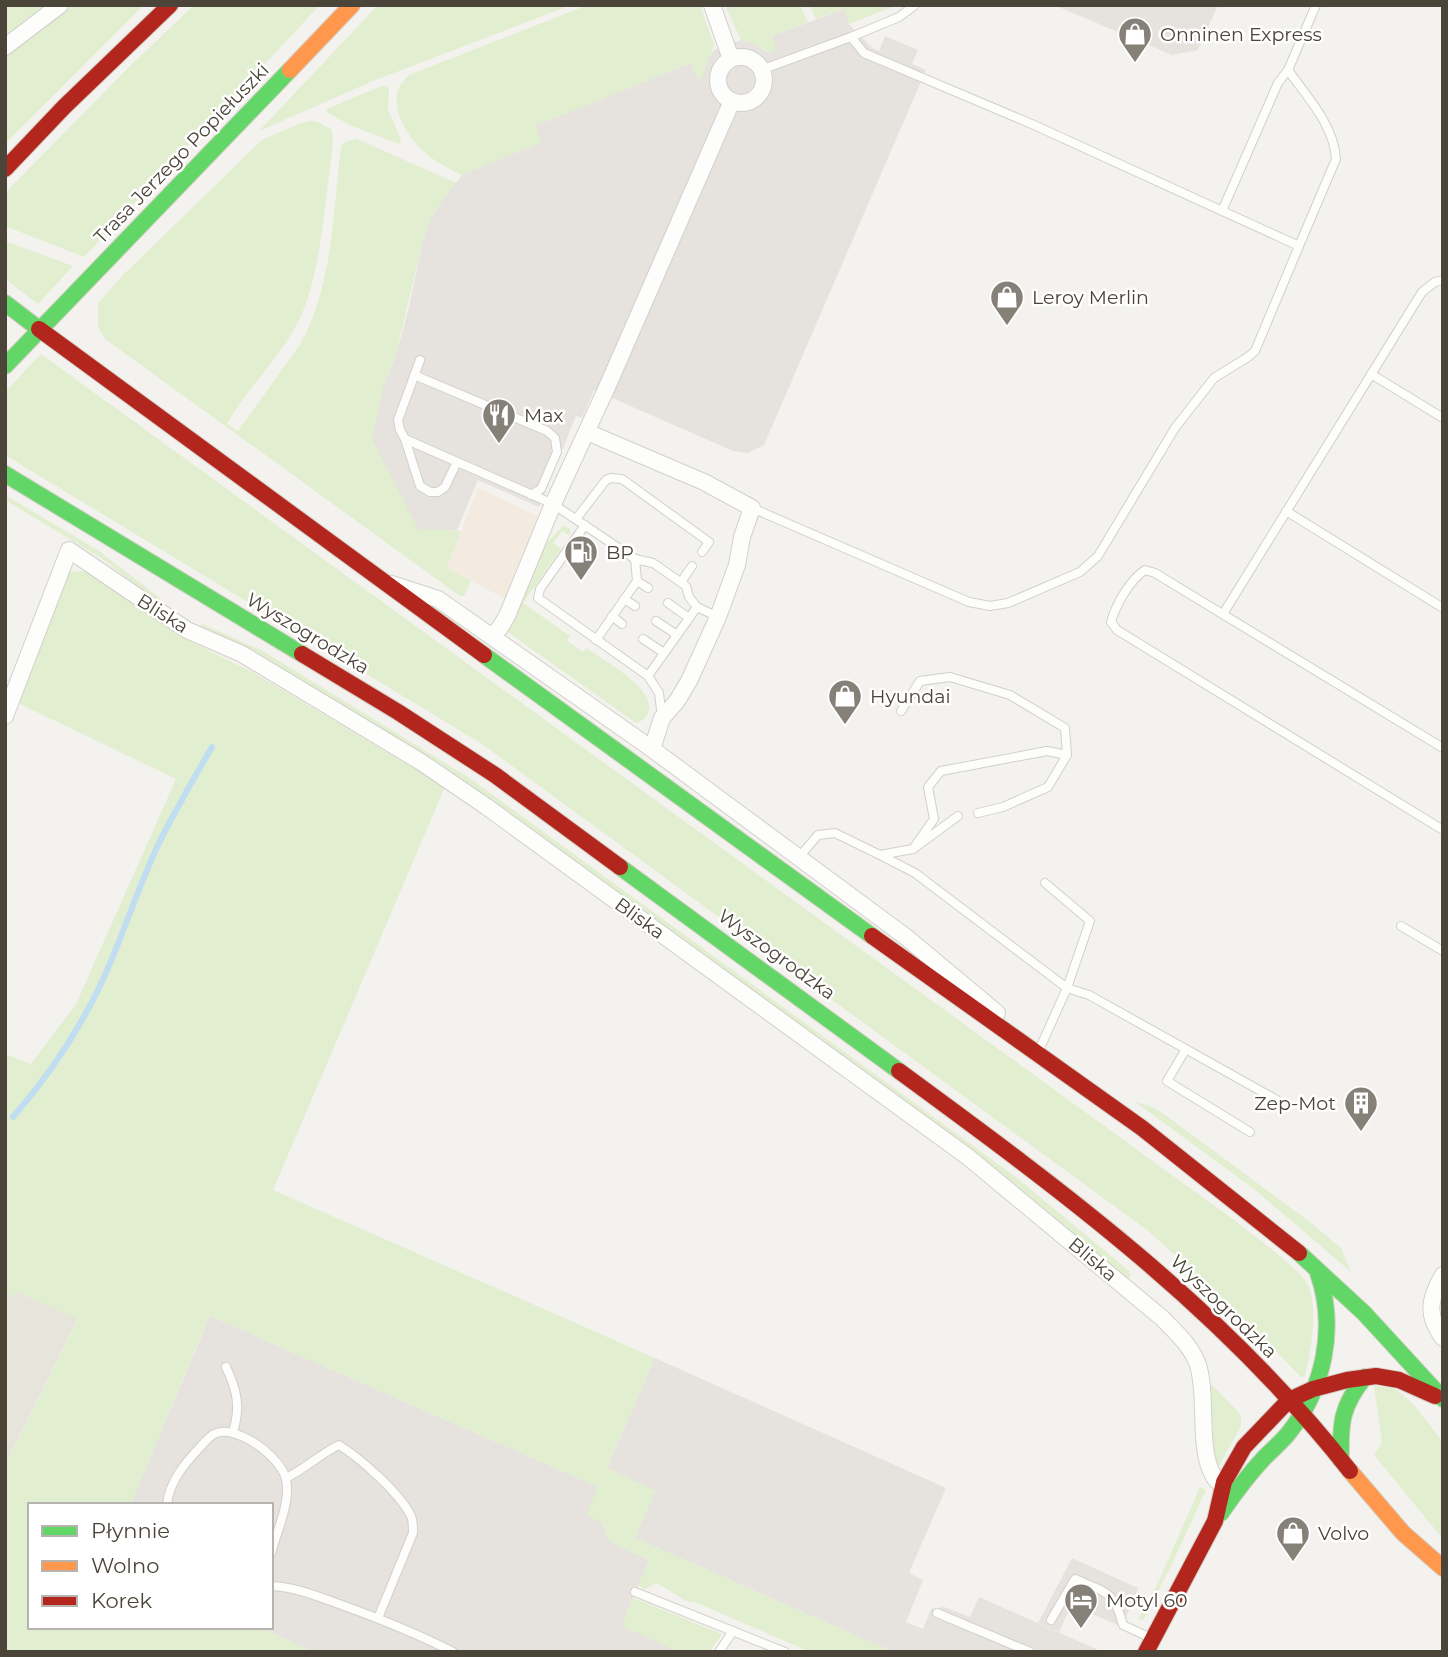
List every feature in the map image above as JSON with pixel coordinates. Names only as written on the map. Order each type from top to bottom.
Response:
[{"type":"main road","points":[[5,169],[64,107],[170,5]]},
{"type":"main road","name":"Trasa Jerzego Popiełuszki","points":[[5,366],[352,5]]},
{"type":"main road","points":[[5,303],[383,581],[1107,1104],[1240,1204],[1315,1266],[1381,1330],[1443,1400]]},
{"type":"main road","name":"Wyszogrodzka","points":[[5,474],[398,712],[495,775],[1090,1212],[1190,1300],[1301,1412],[1416,1549],[1443,1568]]},
{"type":"main road","points":[[1229,1490],[1291,1430],[1313,1390],[1323,1357],[1327,1311],[1325,1290],[1315,1266]]},
{"type":"main road","points":[[1149,1645],[1215,1521],[1244,1447],[1289,1400],[1313,1390],[1365,1377],[1399,1380],[1443,1400]]},
{"type":"main road","points":[[1341,1460],[1342,1410],[1348,1397],[1365,1377]]},
{"type":"main road","points":[[1416,1549],[1443,1584]]},
{"type":"street","points":[[5,47],[60,5]]},
{"type":"street","points":[[712,5],[731,59]]},
{"type":"street","points":[[738,57],[751,60],[761,70],[763,84],[757,96],[745,102],[732,101],[721,93],[718,80],[722,68],[731,59],[738,57]]},
{"type":"street","points":[[491,636],[507,616],[552,504],[587,432],[732,101]]},
{"type":"street","points":[[587,432],[704,482],[752,508],[742,537],[737,565],[718,617],[689,681],[662,718],[652,749]]},
{"type":"street","name":"Bliska","points":[[5,716],[69,550],[187,630],[242,654],[421,762],[487,807],[968,1157],[1162,1318],[1191,1350],[1199,1368],[1208,1461],[1214,1478],[1229,1490]]},
{"type":"street","points":[[383,581],[438,599],[652,749],[906,937],[1107,1104]]},
{"type":"street","points":[[1443,1275],[1429,1307],[1434,1325],[1443,1338]]},
{"type":"lane","points":[[761,70],[899,17],[915,5]]},
{"type":"lane","points":[[1222,211],[1278,83],[1289,70],[1316,5]]},
{"type":"lane","points":[[851,37],[864,53],[1034,125],[1299,246]]},
{"type":"lane","points":[[752,508],[969,603],[990,606],[1008,603],[1080,572],[1098,556],[1175,428],[1214,378],[1255,351],[1336,159],[1335,144],[1326,125],[1289,70]]},
{"type":"lane","points":[[1223,614],[1422,292],[1435,282],[1443,280]]},
{"type":"lane","points":[[420,360],[398,420],[420,486],[430,492],[438,492],[445,487],[457,462]]},
{"type":"lane","points":[[1371,374],[1443,418]]},
{"type":"lane","points":[[414,375],[547,431],[555,438],[557,452],[541,489],[531,495]]},
{"type":"lane","points":[[405,439],[552,504],[635,559],[653,563],[681,582],[697,607],[718,617]]},
{"type":"lane","points":[[576,520],[606,480],[622,479],[709,542],[702,552]]},
{"type":"lane","points":[[1286,511],[1443,608]]},
{"type":"lane","points":[[585,525],[540,589],[538,598],[648,676],[659,693],[662,718]]},
{"type":"lane","points":[[596,640],[637,581],[635,559]]},
{"type":"lane","points":[[681,582],[692,566]]},
{"type":"lane","points":[[1443,748],[1155,573],[1145,570],[1137,575],[1114,612],[1111,622],[1116,630],[1443,830]]},
{"type":"lane","points":[[637,581],[648,588]]},
{"type":"lane","points":[[624,599],[635,606]]},
{"type":"lane","points":[[668,603],[689,618]]},
{"type":"lane","points":[[648,676],[697,607]]},
{"type":"lane","points":[[612,616],[622,624]]},
{"type":"lane","points":[[656,621],[677,635]]},
{"type":"lane","points":[[643,639],[664,653]]},
{"type":"lane","points":[[901,711],[920,681],[950,677],[1010,695],[1065,728],[1067,755],[1048,787],[1003,807],[978,813]]},
{"type":"lane","points":[[912,849],[934,819],[928,787],[941,771],[1047,751],[1067,755]]},
{"type":"lane","points":[[880,855],[912,849],[958,816]]},
{"type":"lane","points":[[799,857],[818,835],[835,833],[880,855],[915,873],[1067,988],[1089,995],[1277,1100]]},
{"type":"lane","points":[[1040,1048],[1067,988],[1090,921],[1045,883]]},
{"type":"lane","points":[[1401,926],[1443,951]]},
{"type":"lane","points":[[1186,1049],[1167,1081],[1250,1132]]},
{"type":"lane","points":[[226,1367],[238,1401],[233,1432]]},
{"type":"lane","points":[[168,1503],[175,1478],[190,1457],[214,1434],[233,1432],[260,1446],[278,1461],[286,1478],[286,1498],[273,1546]]},
{"type":"lane","points":[[286,1478],[304,1470],[326,1451],[339,1445],[358,1457],[386,1484],[412,1517],[411,1537],[378,1618]]},
{"type":"lane","points":[[1051,1620],[1075,1579],[1111,1595],[1118,1606],[1123,1625],[1149,1645]]},
{"type":"lane","points":[[273,1583],[299,1589],[378,1618],[453,1652]]},
{"type":"lane","points":[[635,1592],[785,1652]]},
{"type":"lane","points":[[937,1613],[1030,1652]]},
{"type":"lane","points":[[719,1652],[733,1631]]},
{"type":"shaded area","points":[[1054,5],[1218,5],[1198,50],[1172,55]]},
{"type":"shaded area","points":[[844,9],[849,24],[872,48],[879,51],[885,36],[918,50],[912,64],[926,70],[764,445],[748,453],[733,451],[594,390],[582,418],[576,416],[539,507],[478,480],[457,530],[418,529],[372,439],[384,384],[395,359],[409,307],[422,244],[431,219],[462,175],[542,142],[535,126],[691,63],[698,81],[703,76],[708,58],[714,50],[741,40],[753,43],[768,53],[777,49],[772,36]]},
{"type":"shaded area","points":[[478,488],[538,516],[507,600],[447,568]]},
{"type":"shaded area","points":[[17,1292],[78,1318],[8,1460],[5,1458],[5,1293],[11,1296]]},
{"type":"shaded area","points":[[210,1316],[598,1487],[601,1522],[610,1542],[649,1560],[626,1615],[713,1652],[314,1652],[263,1629],[273,1629],[273,1503],[131,1503]]},
{"type":"shaded area","points":[[655,1358],[946,1488],[909,1573],[923,1580],[906,1622],[923,1629],[931,1609],[944,1607],[970,1617],[979,1597],[1103,1652],[894,1652],[635,1538],[607,1468]]},
{"type":"shaded area","points":[[1072,1558],[1138,1588],[1122,1627],[1092,1614],[1095,1607],[1075,1598],[1059,1632],[1038,1623]]},
{"type":"green space","points":[[5,5],[49,5],[5,38]]},
{"type":"green space","points":[[69,5],[144,5],[5,144],[5,55]]},
{"type":"green space","points":[[194,5],[320,5],[84,257],[5,226],[5,193]]},
{"type":"green space","points":[[378,5],[571,5],[373,81],[259,131]]},
{"type":"green space","points":[[588,5],[700,5],[714,45],[703,76],[698,81],[691,63],[536,126],[543,142],[462,175],[436,161],[415,142],[397,108],[401,85],[409,75]]},
{"type":"green space","points":[[725,5],[800,5],[808,22],[772,36],[778,50],[768,53],[753,43],[741,40]]},
{"type":"green space","points":[[809,5],[897,5],[849,24],[843,9],[816,19]]},
{"type":"green space","points":[[384,85],[389,88],[388,110],[401,139],[399,144],[352,126],[326,112],[329,108]]},
{"type":"green space","points":[[310,121],[318,122],[332,130],[333,143],[312,283],[306,304],[290,336],[227,424],[238,431],[301,343],[312,320],[326,272],[341,146],[357,139],[456,183],[431,219],[422,244],[395,359],[384,384],[418,528],[461,531],[447,568],[471,581],[464,596],[460,596],[105,339],[98,327],[98,303],[123,275],[262,140]]},
{"type":"green space","points":[[5,241],[73,266],[38,304],[5,279]]},
{"type":"green space","points":[[41,354],[1273,1250],[1299,1273],[1310,1289],[1313,1327],[1305,1376],[1301,1377],[1231,1306],[1147,1230],[482,744],[5,455],[5,392]]},
{"type":"green space","points":[[5,495],[99,551],[161,599],[158,602],[101,558],[5,500]]},
{"type":"green space","points":[[564,525],[570,529],[570,536],[562,531],[553,543],[561,549],[523,603],[570,636],[567,641],[583,652],[586,648],[637,685],[649,704],[644,720],[636,723],[505,630],[545,545]]},
{"type":"green space","points":[[86,571],[183,638],[254,673],[445,787],[273,1190],[655,1358],[607,1468],[656,1491],[635,1538],[894,1652],[810,1652],[695,1602],[686,1601],[657,1583],[645,1589],[638,1586],[649,1560],[610,1542],[601,1522],[586,1515],[598,1487],[210,1316],[131,1503],[28,1503],[28,1629],[263,1629],[314,1652],[5,1652],[5,1458],[9,1459],[78,1319],[17,1292],[11,1296],[5,1293],[5,1054],[31,1064],[76,1004],[176,779],[18,703],[69,572]]},
{"type":"green space","points":[[202,624],[263,651],[471,779],[1017,1178],[1129,1271],[1131,1276],[1128,1279],[983,1159],[514,816],[421,753],[262,656],[200,627]]},
{"type":"green space","points":[[1134,1101],[1164,1114],[1310,1222],[1341,1248],[1351,1272],[1254,1189]]},
{"type":"green space","points":[[1211,1384],[1241,1415],[1241,1426],[1219,1466],[1214,1460]]},
{"type":"green space","points":[[1374,1386],[1392,1388],[1399,1392],[1413,1404],[1443,1442],[1443,1539],[1374,1455],[1382,1443]]},
{"type":"green space","points":[[1200,1487],[1206,1490],[1170,1568],[1143,1620],[1138,1620],[1158,1583]]},
{"type":"green space","points":[[633,1598],[722,1634],[709,1652],[680,1652],[621,1626]]},
{"type":"waterway","points":[[13,1117],[38,1087],[81,1023],[107,971],[158,845],[212,747]]},
{"type":"traffic: fast","points":[[5,366],[290,70]]},
{"type":"traffic: fast","points":[[5,303],[39,329]]},
{"type":"traffic: fast","points":[[5,474],[302,654]]},
{"type":"traffic: fast","points":[[484,655],[872,936]]},
{"type":"traffic: fast","points":[[620,867],[899,1071]]},
{"type":"traffic: fast","points":[[1299,1253],[1364,1313],[1443,1399]]},
{"type":"traffic: fast","points":[[1221,1513],[1252,1471],[1287,1435],[1310,1398],[1324,1358],[1326,1337],[1324,1294],[1318,1273]]},
{"type":"traffic: fast","points":[[1341,1460],[1344,1416],[1351,1397],[1365,1377]]},
{"type":"traffic: slow","points":[[290,70],[352,5]]},
{"type":"traffic: slow","points":[[1350,1471],[1403,1533],[1443,1568]]},
{"type":"traffic: jam","points":[[5,169],[64,107],[170,5]]},
{"type":"traffic: jam","points":[[39,329],[484,655]]},
{"type":"traffic: jam","points":[[302,654],[495,775],[620,867]]},
{"type":"traffic: jam","points":[[872,936],[1142,1128],[1299,1253]]},
{"type":"traffic: jam","points":[[899,1071],[1081,1208],[1195,1305],[1301,1412],[1350,1471]]},
{"type":"traffic: jam","points":[[1146,1652],[1215,1521],[1224,1482],[1244,1447],[1289,1400],[1313,1389],[1376,1376],[1399,1380],[1435,1396]]},
{"type":"place","name":"Onninen Express","points":[[1135,64]]},
{"type":"place","name":"Leroy Merlin","points":[[1007,327]]},
{"type":"place","name":"Max","points":[[499,445]]},
{"type":"place","name":"BP","points":[[581,582]]},
{"type":"place","name":"Hyundai","points":[[845,726]]},
{"type":"place","name":"Zep-Mot","points":[[1361,1133]]},
{"type":"place","name":"Volvo","points":[[1293,1563]]},
{"type":"place","name":"Motyl 60","points":[[1081,1630]]}]
